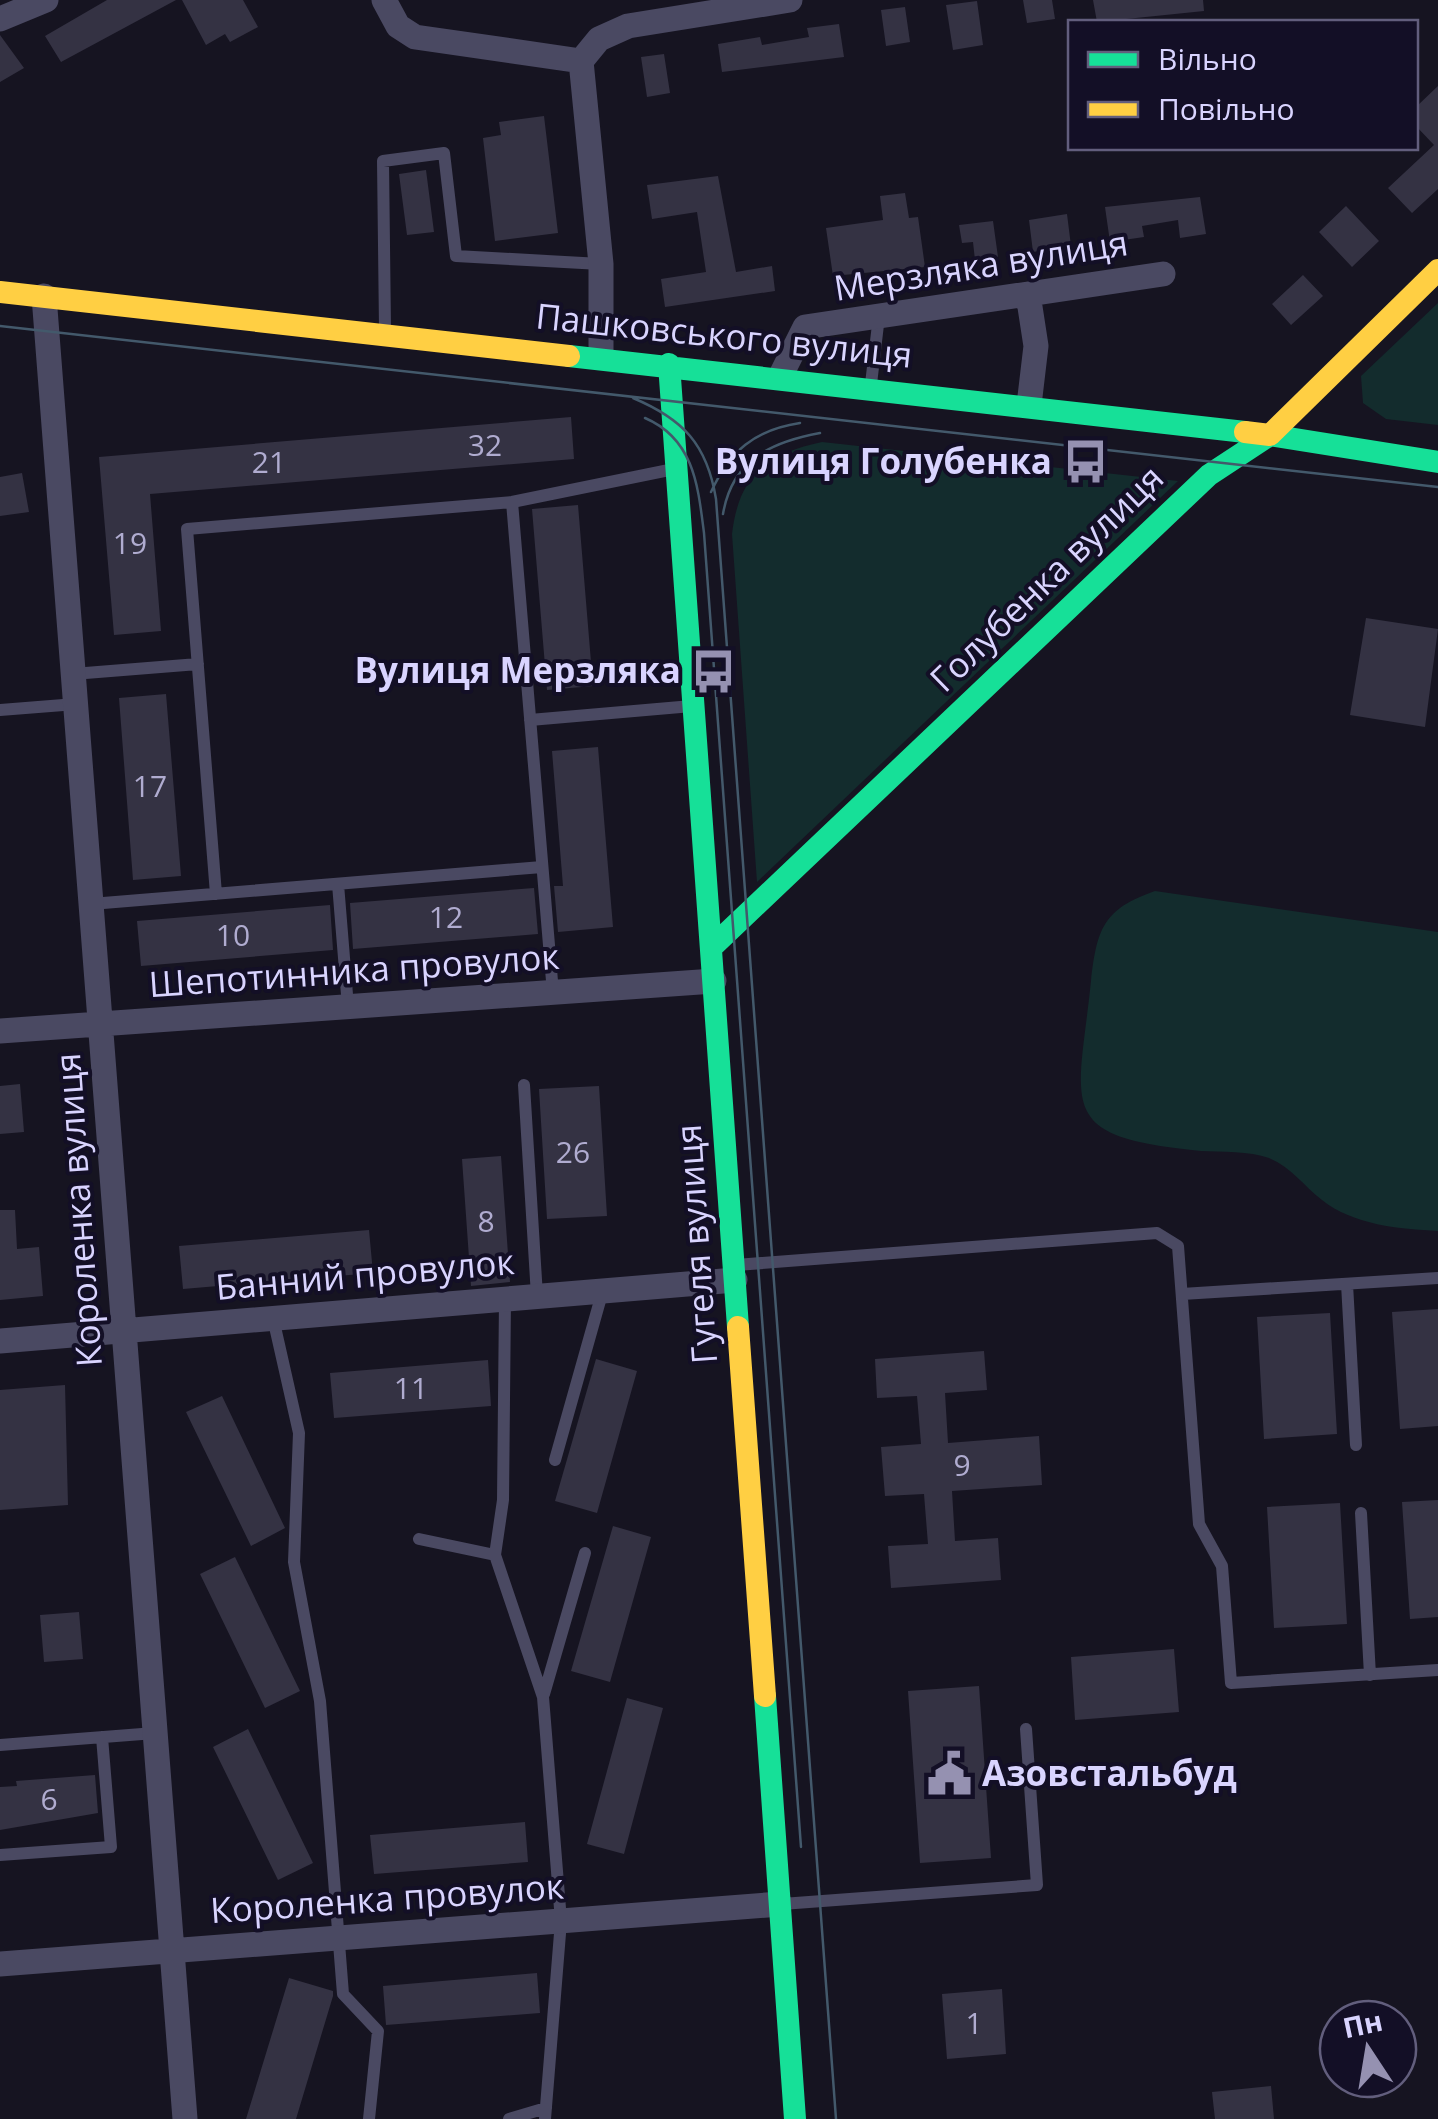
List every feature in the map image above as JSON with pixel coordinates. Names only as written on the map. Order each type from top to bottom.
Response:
[{"type":"main road","name":"Голубенка вулиця","points":[[711,948],[1196,484],[1270,435],[1438,270]]},
{"type":"main road","name":"Пашковського вулиця","points":[[0,292],[1029,405],[1270,435],[1438,462]]},
{"type":"main road","name":"Гугеля вулиця","points":[[669,364],[796,2119]]},
{"type":"street","points":[[0,19],[46,0]]},
{"type":"street","points":[[384,0],[398,26],[415,37],[581,60]]},
{"type":"street","points":[[601,357],[601,264],[581,60],[599,39],[628,26],[790,0]]},
{"type":"street","name":"Мерзляка вулиця","points":[[780,377],[805,327],[1163,274]]},
{"type":"street","points":[[1028,294],[1036,346],[1029,405]]},
{"type":"street","name":"Короленка вулиця","points":[[44,296],[185,2119]]},
{"type":"street","name":"Шепотинника провулок","points":[[0,1031],[714,982]]},
{"type":"street","name":"Банний провулок","points":[[0,1341],[603,1290],[734,1272]]},
{"type":"street","name":"Короленка провулок","points":[[0,1964],[780,1904]]},
{"type":"lane","points":[[385,333],[383,161],[444,153],[456,256],[601,264]]},
{"type":"lane","points":[[871,388],[879,316]]},
{"type":"lane","points":[[216,894],[186,529],[512,502],[676,469]]},
{"type":"lane","points":[[512,502],[552,993]]},
{"type":"lane","points":[[73,674],[198,664]]},
{"type":"lane","points":[[0,710],[76,704]]},
{"type":"lane","points":[[530,720],[694,706]]},
{"type":"lane","points":[[91,904],[542,867]]},
{"type":"lane","points":[[338,884],[348,1007]]},
{"type":"lane","points":[[524,1085],[537,1296]]},
{"type":"lane","points":[[734,1272],[1157,1234],[1178,1246],[1199,1524],[1222,1566],[1231,1683],[1438,1670]]},
{"type":"lane","points":[[1182,1294],[1438,1278]]},
{"type":"lane","points":[[1346,1284],[1356,1445]]},
{"type":"lane","points":[[555,1460],[603,1290]]},
{"type":"lane","points":[[505,1299],[503,1500],[495,1554],[543,1696],[561,1920],[545,2114],[509,2119]]},
{"type":"lane","points":[[273,1318],[299,1433],[294,1562],[320,1701],[343,1994],[378,2031],[369,2119]]},
{"type":"lane","points":[[1361,1513],[1370,1674]]},
{"type":"lane","points":[[420,1539],[495,1554]]},
{"type":"lane","points":[[543,1696],[584,1553]]},
{"type":"lane","points":[[780,1904],[1038,1885],[1026,1729]]},
{"type":"lane","points":[[0,1745],[155,1733]]},
{"type":"lane","points":[[0,1855],[111,1847],[102,1737]]},
{"type":"green space","points":[[1438,303],[1438,425],[1386,419],[1363,403],[1361,376]]},
{"type":"green space","points":[[822,442],[1178,481],[757,882],[732,534],[741,496],[759,470],[785,453]]},
{"type":"green space","points":[[1155,891],[1438,932],[1438,1231],[1393,1227],[1348,1215],[1322,1200],[1269,1158],[1153,1145],[1098,1125],[1086,1108],[1081,1087],[1096,948],[1113,914]]},
{"type":"building","points":[[107,0],[176,0],[61,62],[45,36]]},
{"type":"building","points":[[182,0],[243,0],[258,27],[230,42],[225,34],[206,45]]},
{"type":"building","points":[[1023,0],[1052,0],[1055,19],[1027,23]]},
{"type":"building","points":[[1093,0],[1203,0],[1204,11],[1097,20]]},
{"type":"building","points":[[977,1],[983,45],[953,50],[946,5]]},
{"type":"building","points":[[905,7],[910,42],[886,46],[881,10]]},
{"type":"building","points":[[839,24],[844,57],[722,72],[718,44],[760,37],[762,45],[809,37],[807,28]]},
{"type":"building","points":[[0,35],[24,68],[0,82]]},
{"type":"building","points":[[664,54],[670,93],[647,97],[641,57]]},
{"type":"building","points":[[1438,86],[1438,189],[1412,213],[1388,188],[1434,145],[1418,128],[1418,105]]},
{"type":"building","points":[[544,116],[558,233],[495,241],[483,138],[501,135],[499,122]]},
{"type":"building","points":[[426,170],[434,232],[407,235],[399,174]]},
{"type":"building","points":[[718,176],[736,272],[772,266],[775,291],[665,307],[661,279],[706,272],[697,212],[652,219],[647,185]]},
{"type":"building","points":[[905,193],[909,218],[918,217],[925,267],[833,276],[826,228],[883,220],[880,196]]},
{"type":"building","points":[[1200,197],[1206,234],[1180,238],[1178,220],[1142,226],[1144,237],[1110,242],[1105,207]]},
{"type":"building","points":[[1346,206],[1379,241],[1352,267],[1319,232]]},
{"type":"building","points":[[1067,214],[1071,246],[1033,252],[1029,220]]},
{"type":"building","points":[[993,221],[998,257],[975,260],[973,242],[962,243],[959,225]]},
{"type":"building","points":[[1303,275],[1323,296],[1291,325],[1272,304]]},
{"type":"building","points":[[571,417],[574,459],[150,494],[161,631],[114,635],[99,457]]},
{"type":"building","points":[[22,473],[29,512],[0,516],[0,477]]},
{"type":"building","points":[[578,505],[593,686],[547,690],[532,509]]},
{"type":"building","points":[[1366,618],[1438,629],[1425,727],[1350,715]]},
{"type":"building","points":[[166,694],[181,876],[133,880],[119,698]]},
{"type":"building","points":[[598,747],[613,927],[558,932],[554,886],[563,886],[552,751]]},
{"type":"building","points":[[534,888],[538,934],[353,949],[350,903]]},
{"type":"building","points":[[330,905],[333,950],[141,966],[137,921]]},
{"type":"building","points":[[20,1084],[24,1132],[0,1134],[0,1086]]},
{"type":"building","points":[[599,1086],[607,1216],[547,1219],[539,1089]]},
{"type":"building","points":[[501,1156],[510,1282],[471,1286],[462,1159]]},
{"type":"building","points":[[0,1210],[15,1210],[17,1249],[39,1247],[43,1296],[0,1300]]},
{"type":"building","points":[[369,1230],[373,1273],[183,1289],[179,1246]]},
{"type":"building","points":[[1438,1309],[1438,1426],[1400,1429],[1392,1312]]},
{"type":"building","points":[[1330,1313],[1337,1434],[1264,1439],[1257,1317]]},
{"type":"building","points":[[984,1351],[987,1390],[945,1393],[948,1443],[1039,1436],[1042,1485],[952,1491],[955,1541],[998,1538],[1001,1580],[891,1588],[888,1546],[928,1544],[924,1494],[885,1496],[881,1447],[921,1444],[917,1396],[877,1398],[875,1359]]},
{"type":"building","points":[[596,1359],[637,1371],[597,1513],[555,1501]]},
{"type":"building","points":[[488,1360],[491,1406],[334,1418],[330,1373]]},
{"type":"building","points":[[65,1385],[68,1505],[0,1510],[0,1390]]},
{"type":"building","points":[[222,1396],[285,1528],[251,1546],[186,1412]]},
{"type":"building","points":[[1438,1500],[1438,1617],[1410,1619],[1402,1502]]},
{"type":"building","points":[[1340,1503],[1347,1624],[1274,1628],[1267,1507]]},
{"type":"building","points":[[613,1526],[651,1537],[610,1682],[571,1671]]},
{"type":"building","points":[[235,1557],[300,1691],[265,1708],[200,1574]]},
{"type":"building","points":[[79,1612],[83,1659],[44,1662],[40,1615]]},
{"type":"building","points":[[1174,1649],[1179,1712],[1075,1720],[1071,1657]]},
{"type":"building","points":[[979,1686],[991,1858],[920,1863],[908,1691]]},
{"type":"building","points":[[627,1698],[663,1708],[624,1854],[587,1844]]},
{"type":"building","points":[[248,1729],[313,1863],[278,1880],[213,1747]]},
{"type":"building","points":[[95,1775],[98,1813],[0,1830],[0,1787],[17,1786],[16,1781]]},
{"type":"building","points":[[525,1822],[528,1862],[374,1874],[370,1835]]},
{"type":"building","points":[[537,1973],[540,2013],[386,2025],[383,1986]]},
{"type":"building","points":[[289,1978],[333,1991],[296,2119],[246,2119]]},
{"type":"building","points":[[1002,1989],[1006,2054],[947,2059],[942,1994]]},
{"type":"building","points":[[1271,2086],[1274,2119],[1215,2119],[1212,2092]]},
{"type":"tram line","points":[[0,326],[1438,487]]},
{"type":"tram line","points":[[633,398],[666,415],[690,436],[706,463],[716,499],[836,2119]]},
{"type":"tram line","points":[[645,418],[661,427],[684,451],[696,481],[704,533],[801,1847]]},
{"type":"tram line","points":[[711,492],[726,465],[745,445],[769,431],[800,423]]},
{"type":"tram line","points":[[723,514],[735,480],[756,457],[785,442],[820,433]]},
{"type":"traffic: fast","points":[[569,356],[1245,432]]},
{"type":"traffic: fast","points":[[669,364],[738,1327]]},
{"type":"traffic: fast","points":[[711,948],[1209,475],[1270,435],[1438,462]]},
{"type":"traffic: fast","points":[[765,1696],[795,2119]]},
{"type":"traffic: slow","points":[[1245,432],[1270,435],[1438,270]]},
{"type":"traffic: slow","points":[[0,292],[569,356]]},
{"type":"traffic: slow","points":[[738,1327],[765,1696]]},
{"type":"place","name":"Вулиця Голубенка","points":[[1085,462]]},
{"type":"place","name":"Вулиця Мерзляка","points":[[714,671]]},
{"type":"place","name":"Азовстальбуд","points":[[949,1774]]}]
